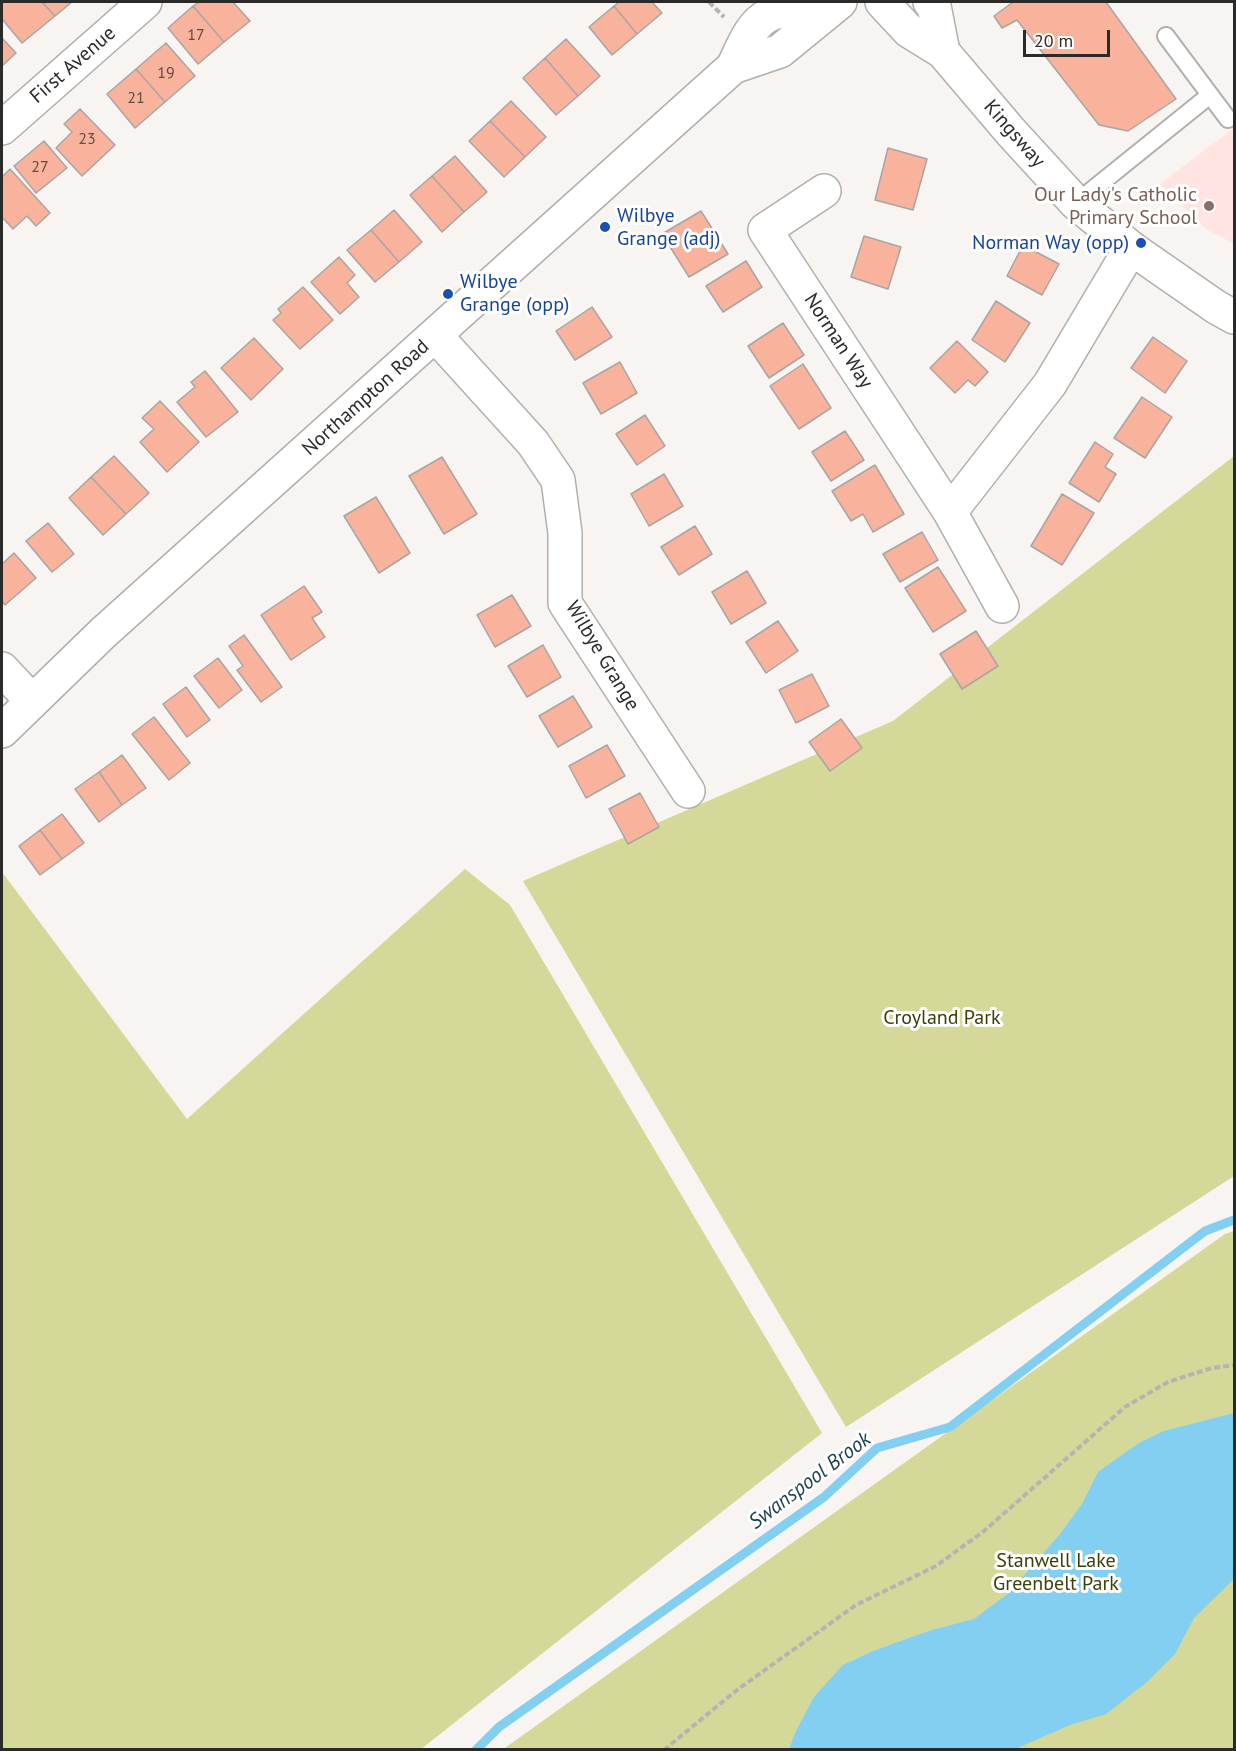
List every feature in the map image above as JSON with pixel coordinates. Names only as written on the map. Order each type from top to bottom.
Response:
[{"type":"street","name":"First Avenue","points":[[2,128],[145,2]]},
{"type":"street","name":"Northampton Road","points":[[2,731],[112,625],[733,67],[753,28],[771,9],[791,9],[800,2]]},
{"type":"street","name":"Northampton Road","points":[[733,67],[780,51],[840,2]]},
{"type":"street","name":"Kingsway","points":[[882,2],[909,31],[943,52],[1011,132],[1076,203],[1131,248],[1216,307],[1234,316]]},
{"type":"street","name":"Kingsway","points":[[930,2],[934,6],[943,52]]},
{"type":"street","name":"Norman Way","points":[[824,191],[765,230],[950,512],[1002,606]]},
{"type":"street","points":[[950,512],[1050,384],[1131,248]]},
{"type":"street","name":"Wilbye Grange","points":[[435,335],[533,443],[558,480],[565,533],[565,603],[688,791]]},
{"type":"street","points":[[2,669],[32,701]]},
{"type":"lane","points":[[1166,36],[1227,119]]},
{"type":"lane","points":[[1076,203],[1210,95]]},
{"type":"path","points":[[709,2],[727,20]]},
{"type":"path","points":[[664,1749],[737,1690],[856,1605],[936,1566],[984,1531],[1125,1407],[1167,1382],[1212,1368],[1234,1365]]},
{"type":"shaded area","name":"Our Lady's Catholic Primary School","points":[[1234,128],[1234,244],[1205,228],[1160,184]]},
{"type":"green space","name":"Croyland Park","points":[[1234,456],[1234,1176],[846,1427],[523,881],[893,721]]},
{"type":"green space","points":[[465,869],[510,905],[822,1433],[421,1749],[2,1749],[2,872],[187,1119]]},
{"type":"green space","name":"Stanwell Lake Greenbelt Park","points":[[1234,1231],[1234,1749],[502,1750],[1225,1234]]},
{"type":"water","points":[[1234,1413],[1234,1579],[1194,1618],[1175,1654],[1147,1682],[1106,1714],[1070,1725],[1015,1749],[789,1749],[814,1697],[843,1665],[873,1651],[932,1630],[974,1619],[1009,1593],[1060,1534],[1082,1504],[1098,1472],[1139,1443],[1164,1431]]},
{"type":"building","points":[[2,2],[42,2],[55,16],[22,43],[2,19]]},
{"type":"building","points":[[42,2],[72,2],[55,16]]},
{"type":"building","points":[[199,2],[233,2],[250,21],[224,42],[193,6]]},
{"type":"building","points":[[619,2],[652,2],[662,13],[637,34],[614,6]]},
{"type":"building","points":[[1013,2],[1106,2],[1176,99],[1128,131],[1099,125],[1017,20],[1002,28],[994,16]]},
{"type":"building","points":[[193,6],[224,42],[198,64],[168,28]]},
{"type":"building","points":[[614,6],[637,34],[612,55],[589,27]]},
{"type":"building","points":[[2,38],[16,53],[2,66]]},
{"type":"building","points":[[566,39],[600,76],[578,96],[545,58]]},
{"type":"building","points":[[166,43],[195,76],[165,102],[136,69]]},
{"type":"building","points":[[545,58],[578,96],[556,115],[523,78]]},
{"type":"building","points":[[136,69],[165,102],[135,128],[107,94]]},
{"type":"building","points":[[511,101],[546,137],[525,157],[490,121]]},
{"type":"building","points":[[80,109],[115,145],[82,176],[56,148],[72,132],[64,124]]},
{"type":"building","points":[[490,121],[525,157],[504,177],[469,141]]},
{"type":"building","points":[[44,141],[67,168],[36,193],[14,166]]},
{"type":"building","points":[[888,148],[927,159],[913,210],[875,200]]},
{"type":"building","points":[[455,156],[487,192],[464,212],[432,176]]},
{"type":"building","points":[[10,169],[50,213],[36,226],[27,216],[13,229],[2,217],[2,177]]},
{"type":"building","points":[[432,176],[464,212],[442,232],[410,195]]},
{"type":"building","points":[[394,210],[422,242],[399,262],[371,230]]},
{"type":"building","points":[[701,211],[728,254],[689,277],[662,234]]},
{"type":"building","points":[[371,230],[399,262],[375,282],[347,250]]},
{"type":"building","points":[[864,236],[901,247],[888,289],[851,277]]},
{"type":"building","points":[[1023,245],[1059,264],[1042,295],[1007,276]]},
{"type":"building","points":[[339,257],[355,275],[347,283],[359,297],[340,314],[311,282]]},
{"type":"building","points":[[746,261],[762,287],[723,312],[706,286]]},
{"type":"building","points":[[303,287],[333,320],[300,349],[273,320],[281,313],[278,309]]},
{"type":"building","points":[[996,301],[1030,323],[1005,362],[972,340]]},
{"type":"building","points":[[592,307],[612,337],[575,360],[556,331]]},
{"type":"building","points":[[783,323],[804,355],[769,378],[748,346]]},
{"type":"building","points":[[1153,337],[1187,361],[1165,393],[1131,368]]},
{"type":"building","points":[[254,338],[283,369],[251,400],[221,368]]},
{"type":"building","points":[[957,341],[988,372],[975,386],[968,380],[955,393],[930,368]]},
{"type":"building","points":[[620,362],[637,393],[601,414],[583,383]]},
{"type":"building","points":[[803,364],[831,408],[799,429],[770,386]]},
{"type":"building","points":[[205,371],[238,412],[206,437],[177,402],[195,387],[191,382]]},
{"type":"building","points":[[1142,397],[1172,417],[1145,458],[1114,438]]},
{"type":"building","points":[[160,401],[199,442],[167,472],[140,442],[154,429],[142,418]]},
{"type":"building","points":[[645,415],[665,446],[637,465],[616,434]]},
{"type":"building","points":[[845,431],[864,460],[831,481],[812,452]]},
{"type":"building","points":[[1095,442],[1113,454],[1105,467],[1116,474],[1099,502],[1069,483]]},
{"type":"building","points":[[114,456],[149,493],[126,514],[91,477]]},
{"type":"building","points":[[442,457],[477,514],[444,534],[409,476]]},
{"type":"building","points":[[875,465],[904,514],[873,532],[863,514],[851,521],[832,491]]},
{"type":"building","points":[[664,474],[683,506],[649,526],[631,494]]},
{"type":"building","points":[[91,477],[126,514],[103,535],[69,498]]},
{"type":"building","points":[[1062,494],[1094,513],[1062,565],[1031,546]]},
{"type":"building","points":[[376,497],[410,553],[379,573],[344,516]]},
{"type":"building","points":[[48,523],[74,554],[52,572],[26,541]]},
{"type":"building","points":[[695,526],[712,554],[679,575],[661,547]]},
{"type":"building","points":[[922,532],[938,560],[900,582],[883,554]]},
{"type":"building","points":[[14,553],[36,578],[5,605],[2,601],[2,564]]},
{"type":"building","points":[[938,567],[966,611],[933,632],[905,588]]},
{"type":"building","points":[[747,571],[766,603],[731,624],[712,592]]},
{"type":"building","points":[[304,586],[322,612],[312,618],[325,637],[291,660],[261,615]]},
{"type":"building","points":[[512,595],[531,626],[495,647],[477,615]]},
{"type":"building","points":[[778,621],[798,651],[766,673],[746,642]]},
{"type":"building","points":[[976,631],[998,666],[962,689],[940,654]]},
{"type":"building","points":[[244,635],[282,687],[261,702],[237,670],[243,666],[229,646]]},
{"type":"building","points":[[543,645],[561,677],[527,697],[508,666]]},
{"type":"building","points":[[218,658],[242,690],[219,708],[194,676]]},
{"type":"building","points":[[812,674],[829,706],[796,723],[779,690]]},
{"type":"building","points":[[186,687],[210,720],[187,737],[163,704]]},
{"type":"building","points":[[573,696],[592,727],[558,747],[539,716]]},
{"type":"building","points":[[154,717],[190,763],[169,780],[132,734]]},
{"type":"building","points":[[841,719],[862,748],[830,771],[809,742]]},
{"type":"building","points":[[607,745],[625,776],[586,798],[569,766]]},
{"type":"building","points":[[122,755],[146,788],[122,805],[99,772]]},
{"type":"building","points":[[99,772],[122,805],[99,822],[75,789]]},
{"type":"building","points":[[640,793],[659,827],[628,844],[609,809]]},
{"type":"building","points":[[62,814],[84,843],[62,859],[40,830]]},
{"type":"building","points":[[40,830],[62,859],[40,875],[19,846]]},
{"type":"waterway","name":"Swanspool Brook","points":[[476,1750],[499,1727],[824,1497],[877,1448],[950,1427],[1205,1231],[1234,1220]]},
{"type":"place","name":"Our Lady's Catholic Primary School","points":[[1209,206]]},
{"type":"place","name":"Wilbye Grange (adj)","points":[[605,227]]},
{"type":"place","name":"Norman Way (opp)","points":[[1141,243]]},
{"type":"place","name":"Wilbye Grange (opp)","points":[[448,294]]}]
